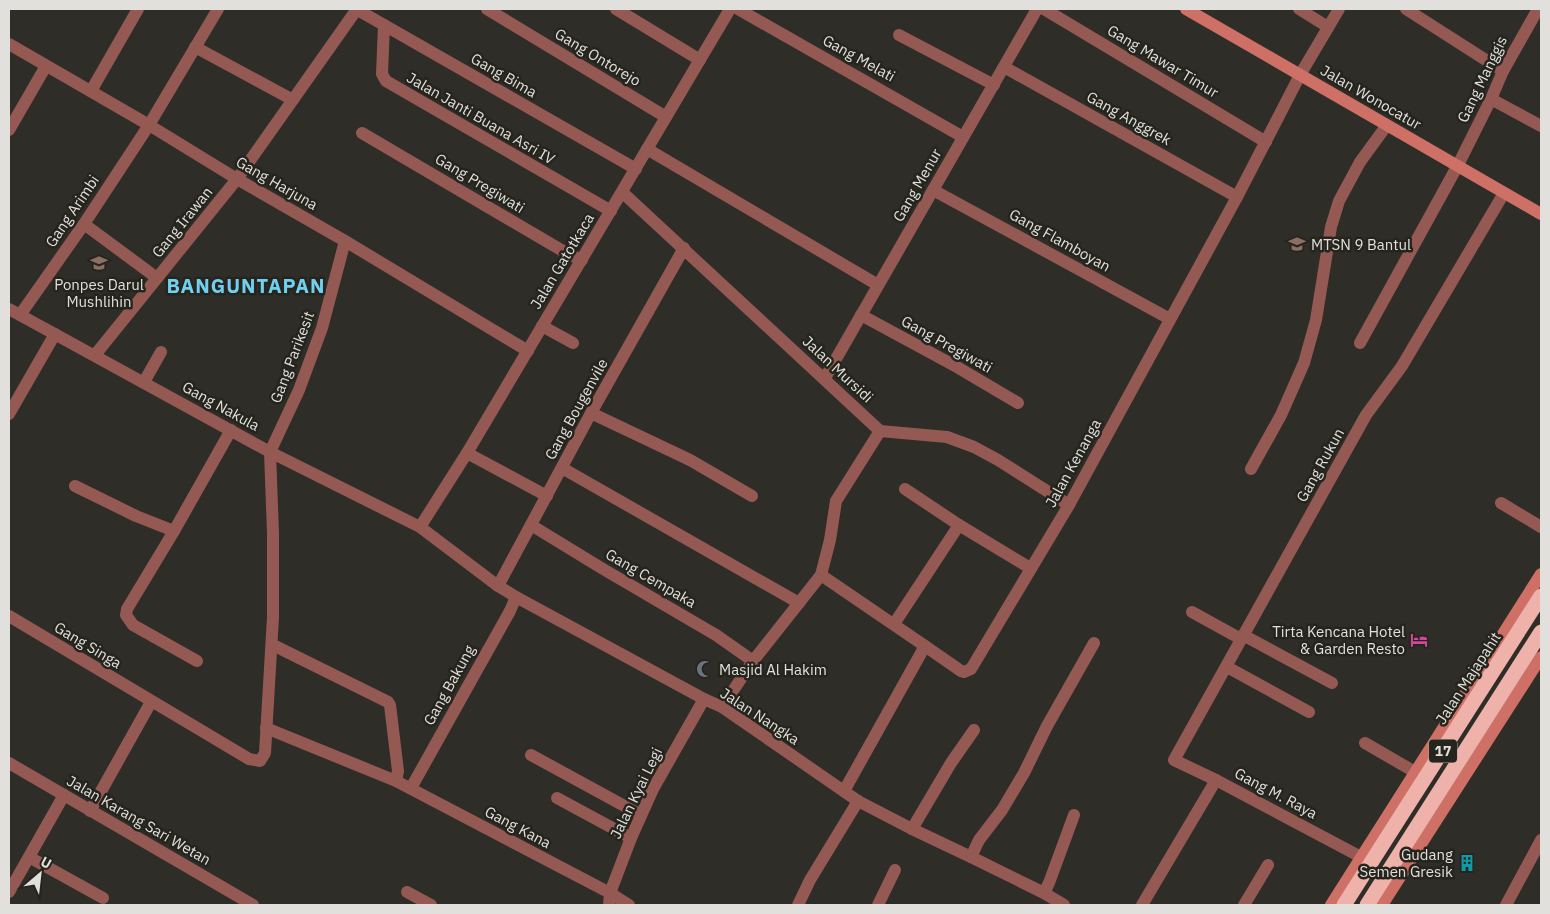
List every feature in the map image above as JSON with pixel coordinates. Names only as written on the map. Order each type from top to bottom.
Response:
[{"type":"highway","name":"Jalan Majapahit","points":[[1344,905],[1482,678],[1541,596]]},
{"type":"highway","name":"17","points":[[1368,905],[1541,632]]},
{"type":"street","points":[[91,91],[138,9]]},
{"type":"street","name":"Gang Arimbi","points":[[14,312],[84,224],[149,125],[218,9]]},
{"type":"street","name":"Gang Bima","points":[[356,9],[636,169]]},
{"type":"street","name":"Gang Irawan","points":[[95,355],[237,179],[356,9]]},
{"type":"street","name":"Gang Ontorejo","points":[[487,9],[666,117]]},
{"type":"street","points":[[616,9],[700,60]]},
{"type":"street","name":"Jalan Gatotkaca","points":[[420,527],[467,453],[730,9]]},
{"type":"street","name":"Gang Melati","points":[[738,9],[963,137]]},
{"type":"street","name":"Gang Menur","points":[[824,378],[1038,9]]},
{"type":"street","name":"Gang Mawar Timur","points":[[1044,9],[1266,142]]},
{"type":"street","name":"Jalan Wonocatur","points":[[1186,9],[1541,214]]},
{"type":"street","points":[[1300,9],[1328,27]]},
{"type":"street","name":"Jalan Kenanga","points":[[925,646],[961,671],[968,671],[1069,505],[1237,197],[1300,75],[1339,9]]},
{"type":"street","points":[[1406,9],[1503,70]]},
{"type":"street","name":"Gang Manggis","points":[[1360,343],[1458,166],[1503,70],[1538,9]]},
{"type":"street","name":"Jalan Janti Buana Asri IV","points":[[384,25],[382,74],[386,81],[611,211]]},
{"type":"street","points":[[900,34],[994,85]]},
{"type":"street","name":"Gang Harjuna","points":[[9,44],[149,125],[528,351]]},
{"type":"street","points":[[195,47],[293,100]]},
{"type":"street","points":[[9,130],[46,66]]},
{"type":"street","name":"Gang Anggrek","points":[[1004,67],[1237,197]]},
{"type":"street","points":[[1491,98],[1541,126]]},
{"type":"street","points":[[1251,469],[1281,415],[1304,363],[1316,320],[1331,228],[1339,201],[1360,162],[1387,125]]},
{"type":"street","name":"Gang Pregiwati","points":[[362,133],[568,254],[582,260]]},
{"type":"street","points":[[647,149],[878,286]]},
{"type":"street","name":"Gang Flamboyan","points":[[933,190],[1170,319]]},
{"type":"street","name":"Jalan Mursidi","points":[[622,192],[880,431]]},
{"type":"street","name":"Gang Rukun","points":[[1174,760],[1366,415],[1402,366],[1504,192]]},
{"type":"street","points":[[84,224],[157,278]]},
{"type":"street","name":"Gang Parikesit","points":[[270,452],[299,390],[322,328],[345,241]]},
{"type":"street","name":"Gang Bougenvile","points":[[498,586],[591,413],[684,248]]},
{"type":"street","name":"Gang Nakula","points":[[14,312],[270,452],[420,527]]},
{"type":"street","name":"Gang Pregiwati","points":[[861,315],[957,367],[1018,403]]},
{"type":"street","points":[[542,326],[573,343]]},
{"type":"street","points":[[9,414],[55,334]]},
{"type":"street","points":[[144,382],[161,352]]},
{"type":"street","points":[[591,413],[690,460],[752,496]]},
{"type":"street","points":[[197,661],[133,625],[126,615],[127,609],[231,430]]},
{"type":"street","points":[[722,707],[753,661],[821,575],[830,540],[836,501],[880,431],[947,437],[974,447],[1069,505]]},
{"type":"street","points":[[266,728],[273,645],[273,533],[270,452]]},
{"type":"street","points":[[467,453],[547,496]]},
{"type":"street","points":[[562,468],[799,603]]},
{"type":"street","points":[[75,486],[136,516],[174,530]]},
{"type":"street","points":[[905,489],[958,525],[1030,568]]},
{"type":"street","points":[[1501,503],[1541,527]]},
{"type":"street","name":"Gang Cempaka","points":[[531,525],[716,635],[753,661]]},
{"type":"street","points":[[894,624],[958,525]]},
{"type":"street","name":"Jalan Nangka","points":[[420,527],[498,586],[704,700],[722,707],[858,801],[912,830],[971,857],[1064,905]]},
{"type":"street","points":[[1330,905],[1415,772],[1482,678],[1541,574]]},
{"type":"street","points":[[821,575],[925,646],[844,791]]},
{"type":"street","name":"Gang Bakung","points":[[411,788],[516,597]]},
{"type":"street","points":[[1192,612],[1332,683]]},
{"type":"street","name":"Gang Singa","points":[[9,616],[151,702],[254,761],[260,761],[265,753],[266,728]]},
{"type":"street","points":[[971,857],[979,840],[1007,803],[1046,726],[1094,643]]},
{"type":"street","points":[[273,645],[388,702],[390,705],[398,770],[396,781]]},
{"type":"street","points":[[1382,905],[1541,657]]},
{"type":"street","points":[[1227,667],[1309,712]]},
{"type":"street","name":"Jalan Kyai Legi","points":[[609,899],[631,838],[653,789],[704,700]]},
{"type":"street","points":[[90,811],[151,702]]},
{"type":"street","name":"Gang Kana","points":[[266,728],[411,788],[609,899],[629,905]]},
{"type":"street","points":[[912,830],[974,730]]},
{"type":"street","points":[[1365,743],[1415,772]]},
{"type":"street","points":[[531,755],[641,815]]},
{"type":"street","name":"Gang M. Raya","points":[[1174,760],[1216,780],[1361,857]]},
{"type":"street","name":"Jalan Karang Sari Wetan","points":[[9,763],[253,905]]},
{"type":"street","points":[[1142,905],[1216,780]]},
{"type":"street","points":[[9,892],[64,795]]},
{"type":"street","points":[[557,798],[631,838]]},
{"type":"street","points":[[798,905],[810,880],[858,801]]},
{"type":"street","points":[[1044,894],[1074,815]]},
{"type":"street","points":[[1506,905],[1541,840]]},
{"type":"street","points":[[29,857],[103,898]]},
{"type":"street","points":[[1244,905],[1268,865]]},
{"type":"street","points":[[878,905],[895,870]]},
{"type":"street","points":[[406,892],[431,905]]},
{"type":"place","name":"MTSN 9 Bantul","points":[[1297,244]]},
{"type":"place","name":"Ponpes Darul Mushlihin","points":[[99,263]]},
{"type":"place","name":"Tirta Kencana Hotel & Garden Resto","points":[[1419,640]]},
{"type":"place","name":"Masjid Al Hakim","points":[[705,669]]},
{"type":"place","name":"Gudang Semen Gresik","points":[[1467,863]]},
{"type":"district","name":"BANGUNTAPAN","points":[[246,285]]}]
